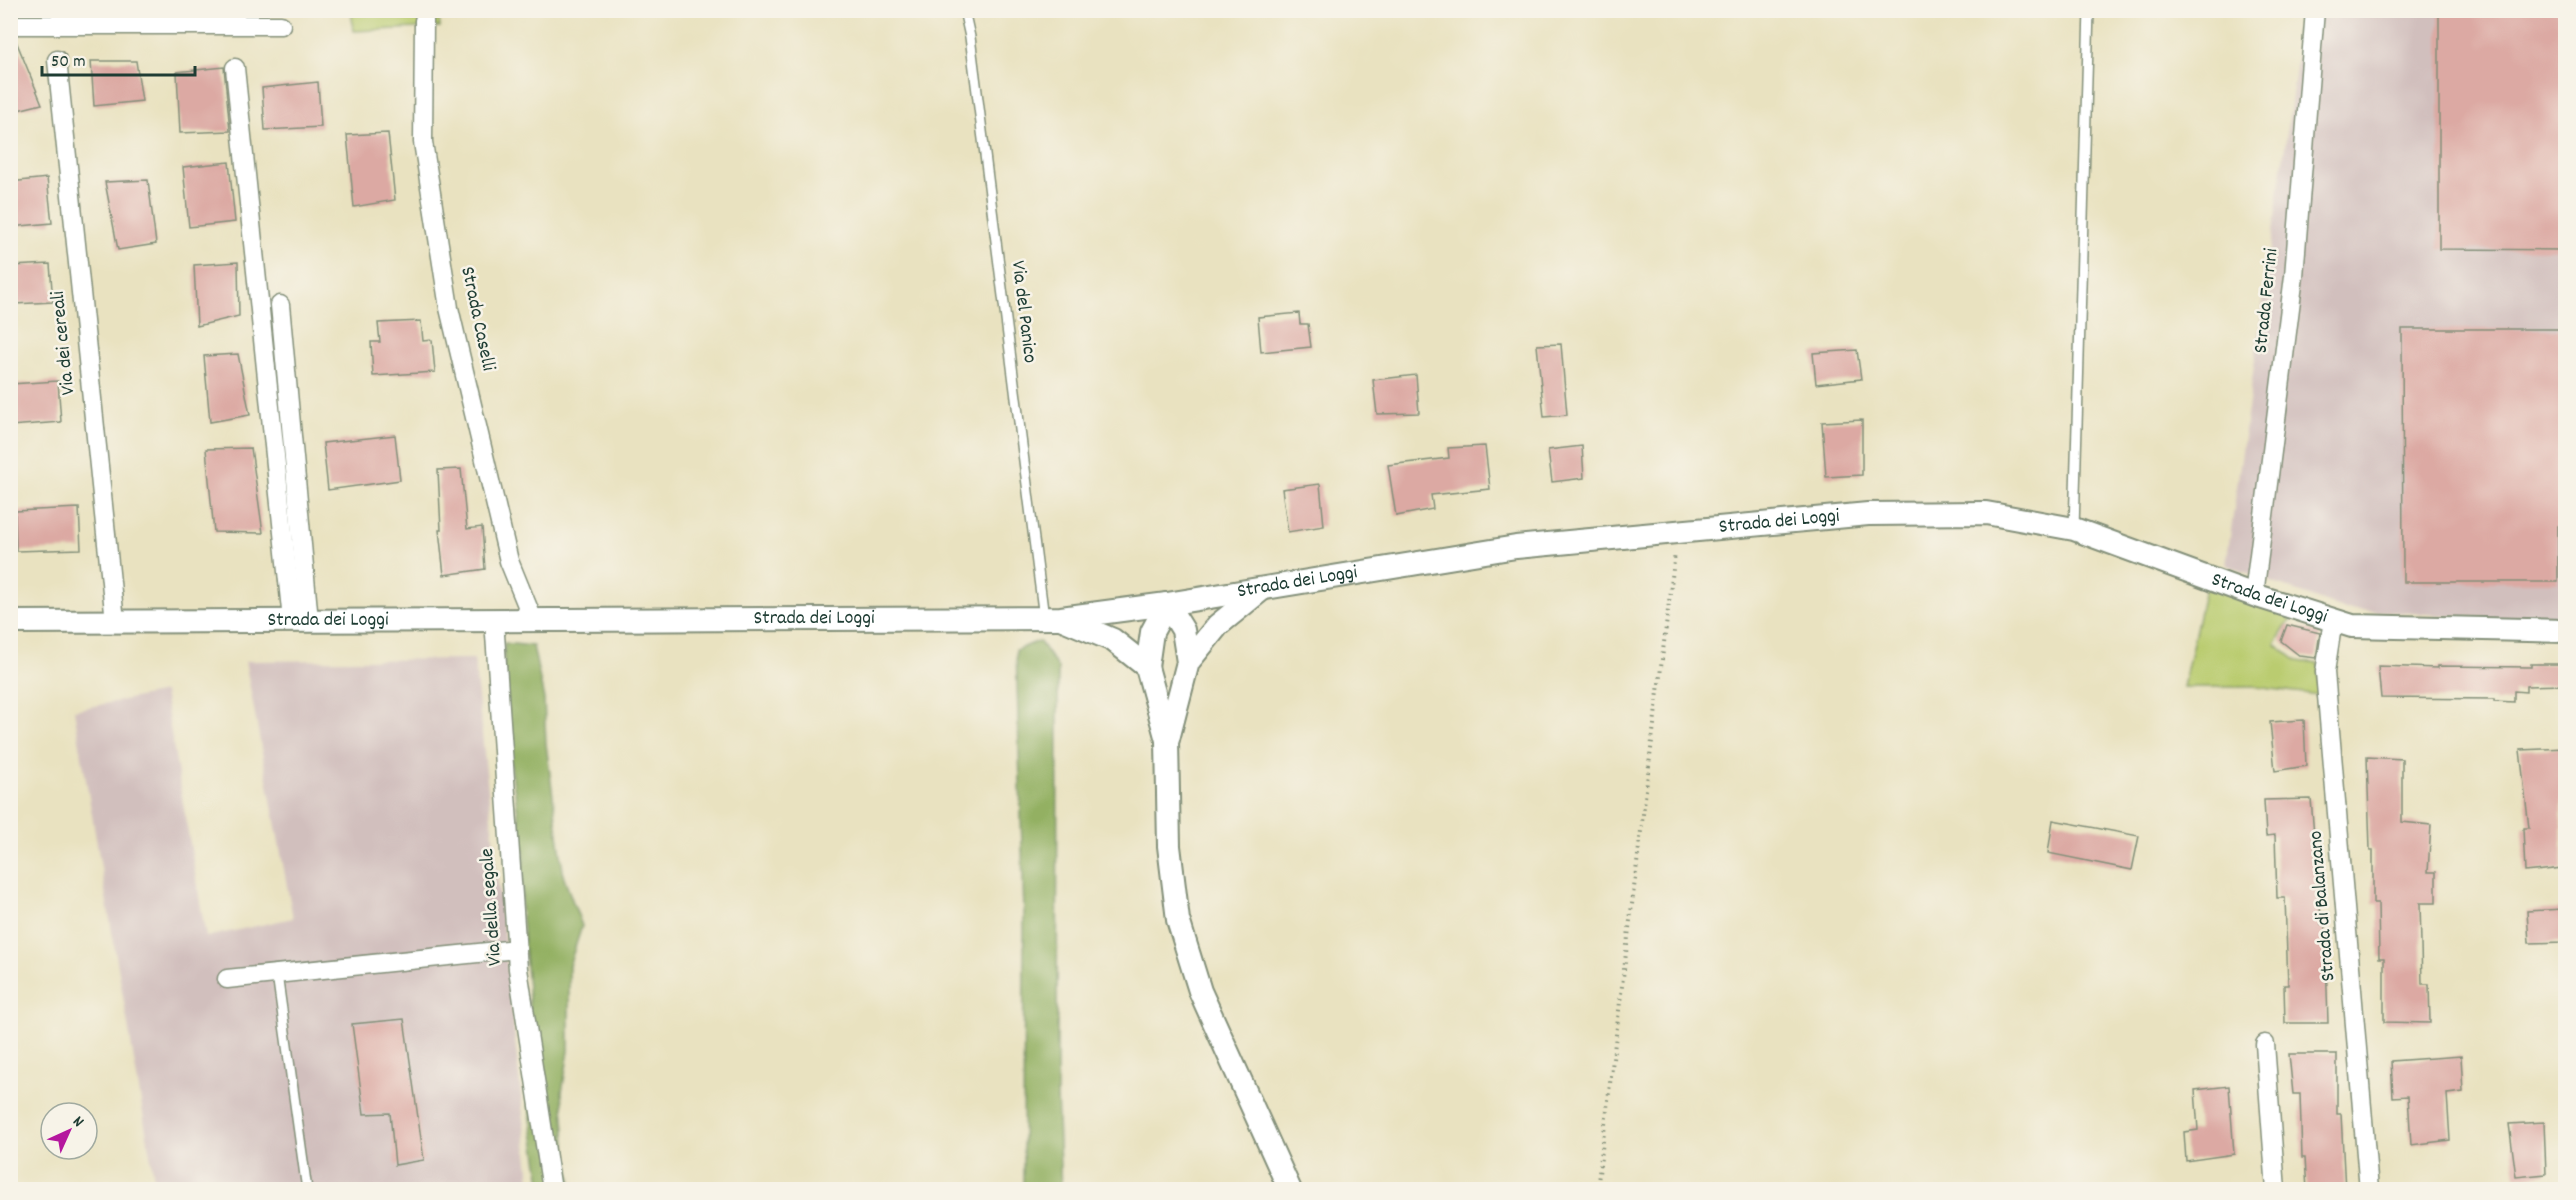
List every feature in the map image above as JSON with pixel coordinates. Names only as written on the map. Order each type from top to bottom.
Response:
[{"type":"street","name":"Strada Ferrini","points":[[2254,595],[2294,276],[2315,10]]},
{"type":"street","name":"Strada Caselli","points":[[424,20],[423,142],[449,308],[509,561],[533,620]]},
{"type":"street","points":[[10,25],[281,25]]},
{"type":"street","name":"Via dei cereali","points":[[57,60],[115,621]]},
{"type":"street","points":[[235,68],[301,621]]},
{"type":"street","points":[[280,305],[301,621]]},
{"type":"street","name":"Strada dei Loggi","points":[[10,622],[1053,618],[1167,604],[1516,547],[1868,514],[1986,513],[2074,529],[2254,595],[2352,626],[2565,631]]},
{"type":"street","points":[[1188,662],[1218,625],[1263,588]]},
{"type":"street","points":[[1167,604],[1183,630],[1188,662],[1167,740]]},
{"type":"street","points":[[1167,604],[1152,632],[1147,667],[1167,740],[1168,846],[1178,920],[1200,991],[1290,1190]]},
{"type":"street","points":[[1053,618],[1113,640],[1147,667]]},
{"type":"street","name":"Via della segale","points":[[494,620],[517,949],[552,1190]]},
{"type":"street","name":"Strada di Balanzano","points":[[2333,620],[2325,672],[2369,1190]]},
{"type":"street","points":[[227,979],[517,949]]},
{"type":"street","points":[[2265,1044],[2276,1190]]},
{"type":"lane","name":"Via del Panico","points":[[964,10],[970,36],[1053,618]]},
{"type":"lane","points":[[2074,529],[2089,10]]},
{"type":"lane","points":[[277,974],[307,1190]]},
{"type":"path","points":[[1597,1190],[1676,560],[1671,532]]},
{"type":"shaded area","points":[[2304,11],[2565,11],[2565,623],[2344,609],[2226,565]]},
{"type":"shaded area","points":[[474,659],[531,1189],[156,1189],[74,710],[164,692],[206,937],[293,918],[245,661]]},
{"type":"green space","points":[[351,11],[438,11],[440,27],[354,31]]},
{"type":"green space","points":[[2206,584],[2291,618],[2275,644],[2297,661],[2318,664],[2319,695],[2256,687],[2183,687]]},
{"type":"green space","points":[[1039,641],[1058,668],[1057,1095],[1061,1190],[1023,1189],[1024,915],[1016,650]]},
{"type":"green space","points":[[504,643],[533,646],[544,699],[546,744],[564,878],[582,926],[569,966],[569,1051],[562,1092],[567,1157],[573,1189],[542,1189],[524,1075],[529,1000],[521,908],[524,853],[504,720]]},
{"type":"building","points":[[2439,10],[2565,10],[2565,250],[2439,249]]},
{"type":"building","points":[[10,36],[14,36],[42,104],[10,112]]},
{"type":"building","points":[[91,61],[136,61],[142,101],[94,106]]},
{"type":"building","points":[[224,67],[230,131],[180,133],[177,72]]},
{"type":"building","points":[[318,82],[321,127],[265,130],[262,88]]},
{"type":"building","points":[[388,133],[395,200],[354,207],[347,135]]},
{"type":"building","points":[[229,162],[235,222],[189,227],[183,167]]},
{"type":"building","points":[[47,178],[52,223],[10,227],[10,182]]},
{"type":"building","points":[[148,180],[156,244],[118,250],[105,182]]},
{"type":"building","points":[[238,262],[239,316],[197,326],[194,265]]},
{"type":"building","points":[[50,264],[53,302],[14,304],[12,266]]},
{"type":"building","points":[[1299,313],[1300,324],[1308,324],[1311,347],[1261,352],[1258,317]]},
{"type":"building","points":[[421,321],[423,341],[432,340],[435,372],[373,376],[371,342],[380,342],[378,323]]},
{"type":"building","points":[[2402,329],[2565,329],[2565,526],[2558,526],[2558,582],[2403,582]]},
{"type":"building","points":[[1561,344],[1567,415],[1544,417],[1537,345]]},
{"type":"building","points":[[1857,350],[1861,379],[1816,384],[1813,353]]},
{"type":"building","points":[[238,354],[250,415],[210,422],[204,356]]},
{"type":"building","points":[[1416,375],[1419,413],[1377,414],[1373,380]]},
{"type":"building","points":[[58,381],[61,422],[10,426],[10,384]]},
{"type":"building","points":[[1862,420],[1862,475],[1826,477],[1822,422]]},
{"type":"building","points":[[395,435],[400,480],[328,490],[323,443]]},
{"type":"building","points":[[1485,446],[1490,489],[1431,495],[1433,509],[1396,516],[1388,465],[1449,458],[1448,448]]},
{"type":"building","points":[[1582,446],[1584,478],[1552,482],[1548,450]]},
{"type":"building","points":[[251,448],[263,533],[214,532],[206,449]]},
{"type":"building","points":[[461,469],[467,529],[482,527],[485,569],[444,575],[439,530],[441,530],[438,470]]},
{"type":"building","points":[[1320,484],[1324,526],[1288,532],[1282,489]]},
{"type":"building","points":[[79,508],[81,549],[16,551],[15,511]]},
{"type":"building","points":[[2287,625],[2320,633],[2316,658],[2300,656],[2281,641]]},
{"type":"building","points":[[2531,664],[2565,664],[2565,685],[2526,686],[2526,692],[2514,691],[2514,702],[2494,701],[2494,699],[2381,698],[2378,666],[2531,667]]},
{"type":"building","points":[[2304,720],[2306,766],[2275,771],[2270,722]]},
{"type":"building","points":[[2565,748],[2565,798],[2561,798],[2562,868],[2525,872],[2523,828],[2529,828],[2520,750]]},
{"type":"building","points":[[2367,757],[2402,759],[2402,822],[2431,825],[2428,872],[2436,872],[2436,903],[2420,903],[2422,984],[2429,984],[2430,1023],[2384,1022],[2384,958],[2379,958],[2378,903],[2373,903],[2373,850],[2370,850]]},
{"type":"building","points":[[2311,799],[2316,859],[2318,858],[2321,924],[2325,924],[2328,1023],[2285,1023],[2284,985],[2288,985],[2285,898],[2277,898],[2275,835],[2266,836],[2264,800]]},
{"type":"building","points":[[2053,820],[2139,836],[2132,870],[2048,853]]},
{"type":"building","points":[[2562,909],[2564,942],[2529,943],[2527,911]]},
{"type":"building","points":[[404,1019],[424,1160],[395,1165],[390,1113],[364,1114],[352,1024]]},
{"type":"building","points":[[2289,1054],[2337,1054],[2337,1114],[2341,1114],[2345,1190],[2307,1190],[2305,1158],[2302,1158],[2300,1094],[2293,1094]]},
{"type":"building","points":[[2461,1056],[2463,1092],[2447,1094],[2450,1140],[2411,1145],[2408,1096],[2393,1097],[2391,1061]]},
{"type":"building","points":[[2229,1086],[2234,1154],[2186,1161],[2184,1132],[2198,1130],[2195,1090]]},
{"type":"building","points":[[2544,1122],[2546,1174],[2516,1177],[2509,1124]]}]
